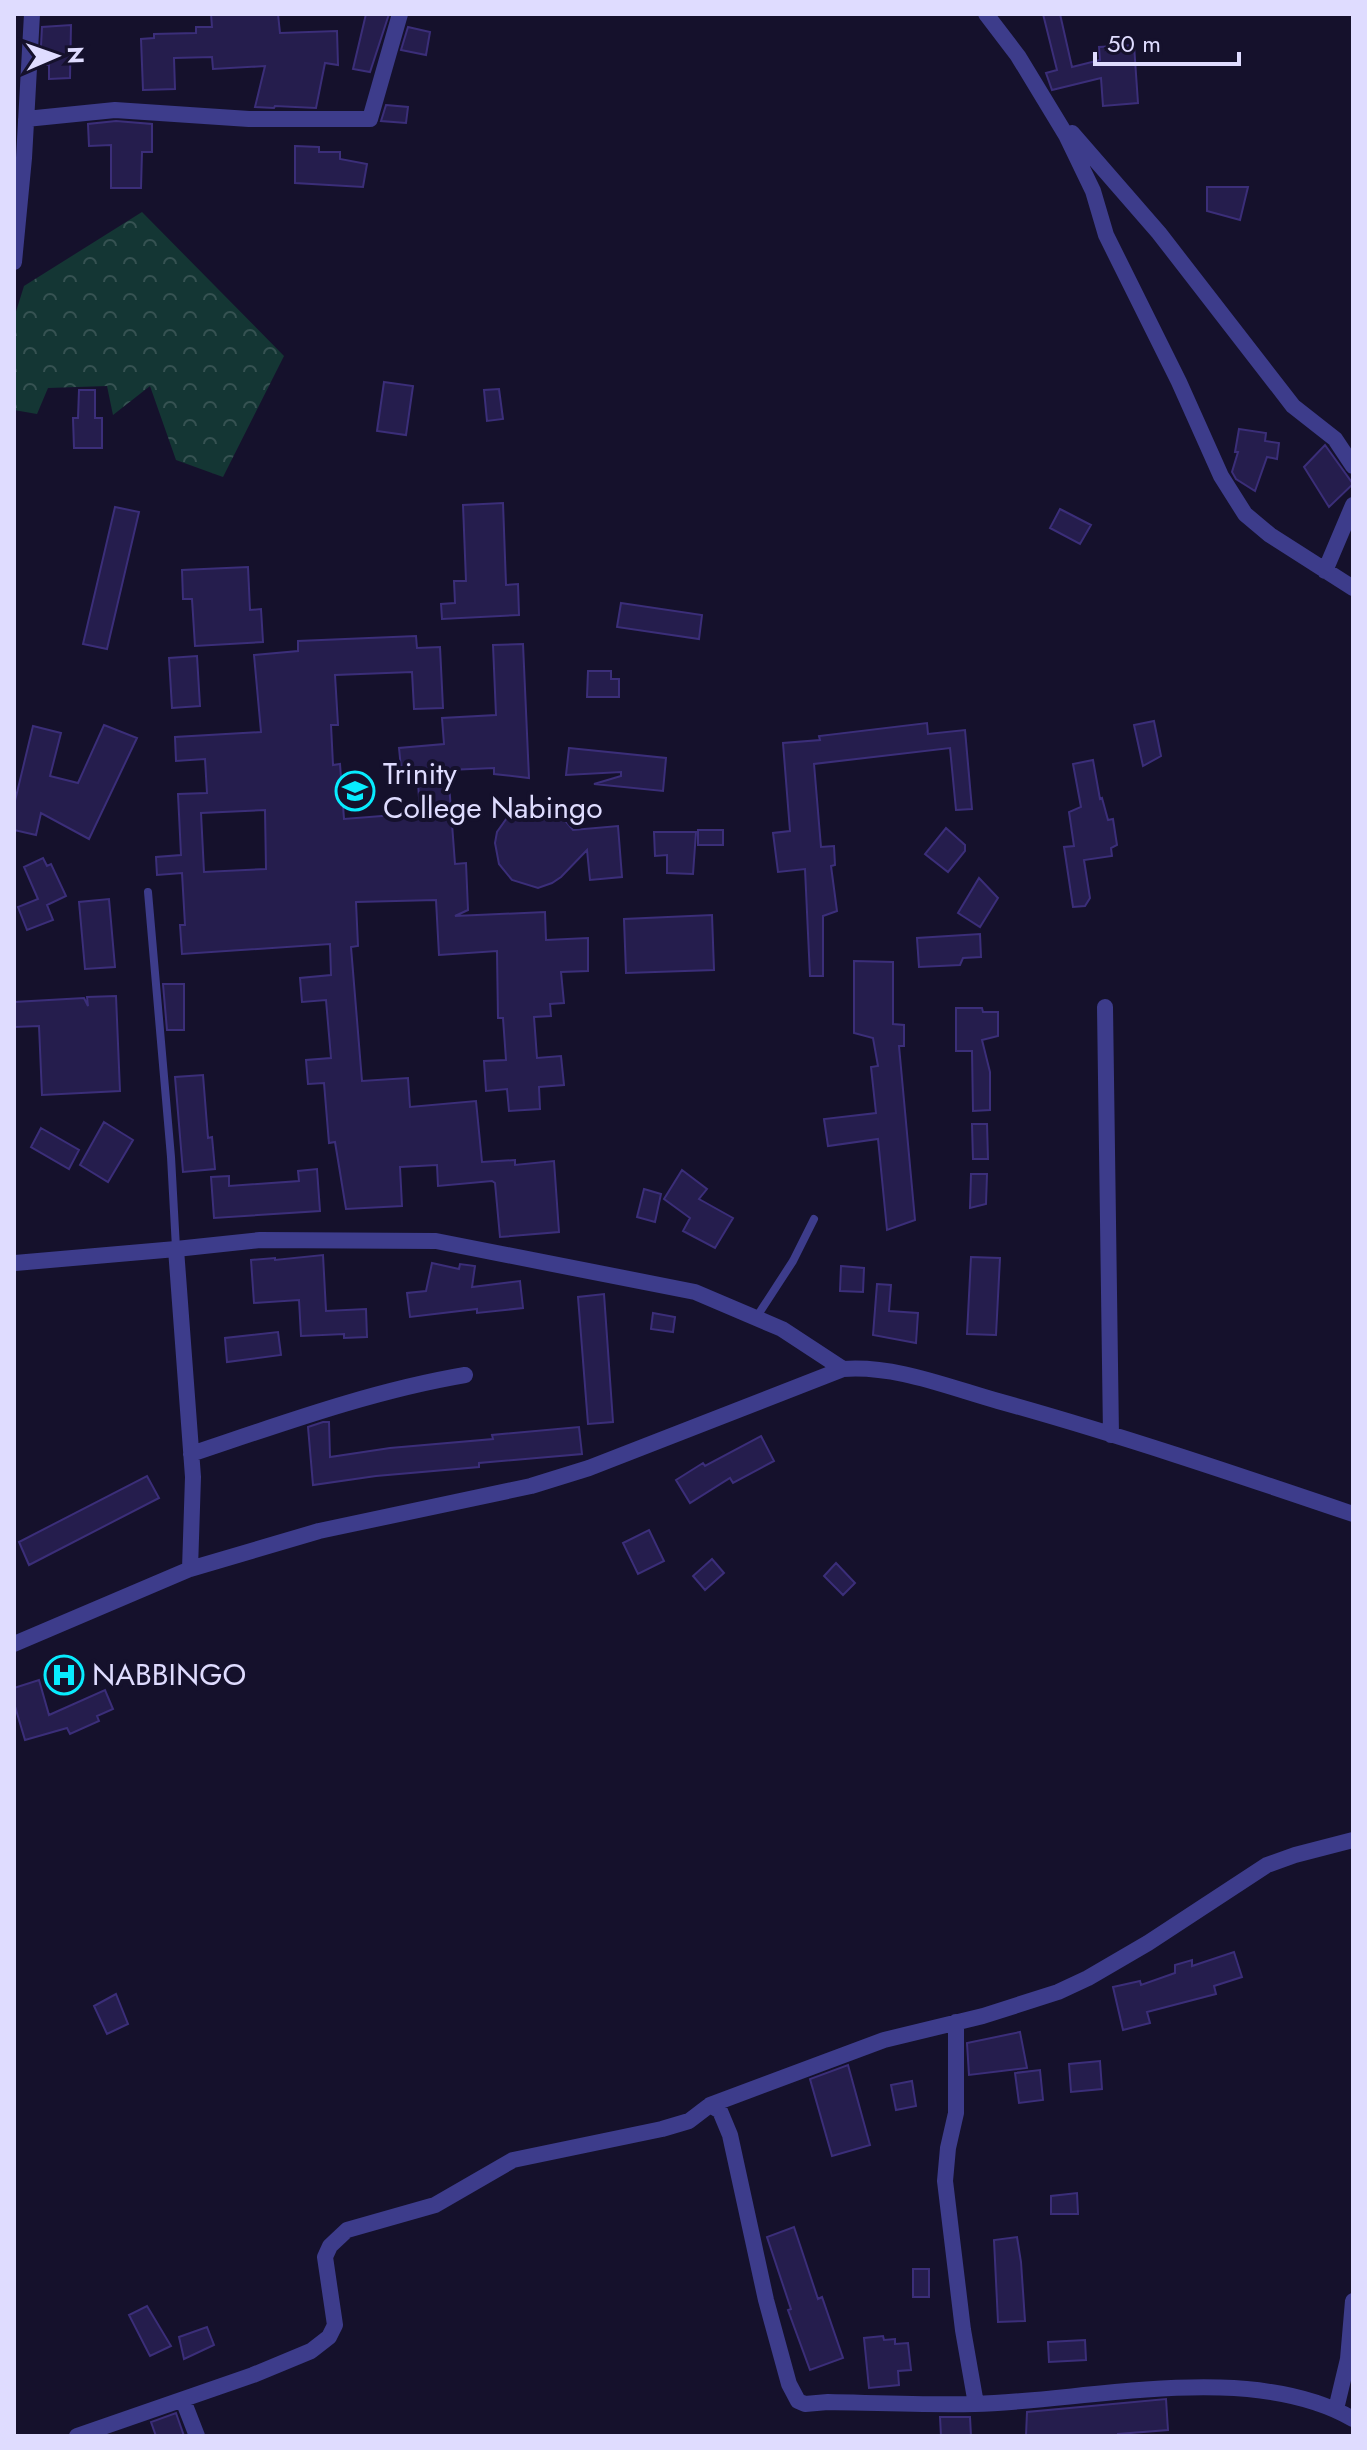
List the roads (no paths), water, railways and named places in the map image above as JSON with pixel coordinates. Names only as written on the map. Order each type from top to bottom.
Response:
[{"type":"street","points":[[14,262],[32,14]]},
{"type":"street","points":[[26,119],[115,110],[249,119],[370,119],[400,14]]},
{"type":"street","points":[[986,14],[1018,56],[1080,163],[1093,191],[1106,235],[1179,382],[1221,476],[1245,514],[1353,588]]},
{"type":"street","points":[[1048,105],[1159,233],[1293,406],[1335,439],[1353,466]]},
{"type":"street","points":[[1325,571],[1353,505]]},
{"type":"street","points":[[1105,1007],[1111,1435]]},
{"type":"street","points":[[14,1269],[14,1262],[260,1240],[436,1241],[695,1292],[782,1329],[843,1369]]},
{"type":"street","points":[[176,1249],[191,1454],[190,1569]]},
{"type":"street","points":[[14,1644],[190,1569],[319,1531],[531,1486],[589,1468],[843,1369],[893,1372],[1111,1435],[1353,1514]]},
{"type":"street","points":[[191,1454],[359,1399],[425,1381],[465,1375]]},
{"type":"street","points":[[77,2436],[294,2360],[311,2351],[329,2337],[335,2318],[325,2257],[330,2246],[347,2230],[435,2205],[513,2160],[689,2121],[710,2105],[884,2040],[983,2016],[1058,1992],[1148,1943],[1267,1865],[1353,1840]]},
{"type":"street","points":[[956,2022],[956,2113],[945,2181],[963,2330],[976,2404]]},
{"type":"street","points":[[710,2105],[720,2111],[730,2135],[766,2300],[789,2384],[798,2401],[812,2405],[828,2402],[976,2404],[1095,2393],[1234,2388],[1286,2394],[1336,2409],[1353,2419]]},
{"type":"street","points":[[1336,2409],[1348,2359],[1353,2301]]},
{"type":"street","points":[[183,2400],[197,2436]]},
{"type":"lane","points":[[148,892],[176,1249]]},
{"type":"lane","points":[[756,1318],[793,1261],[814,1219]]},
{"type":"place","name":"Trinity College Nabingo","points":[[355,791]]},
{"type":"place","name":"NABBINGO","points":[[64,1675]]}]
